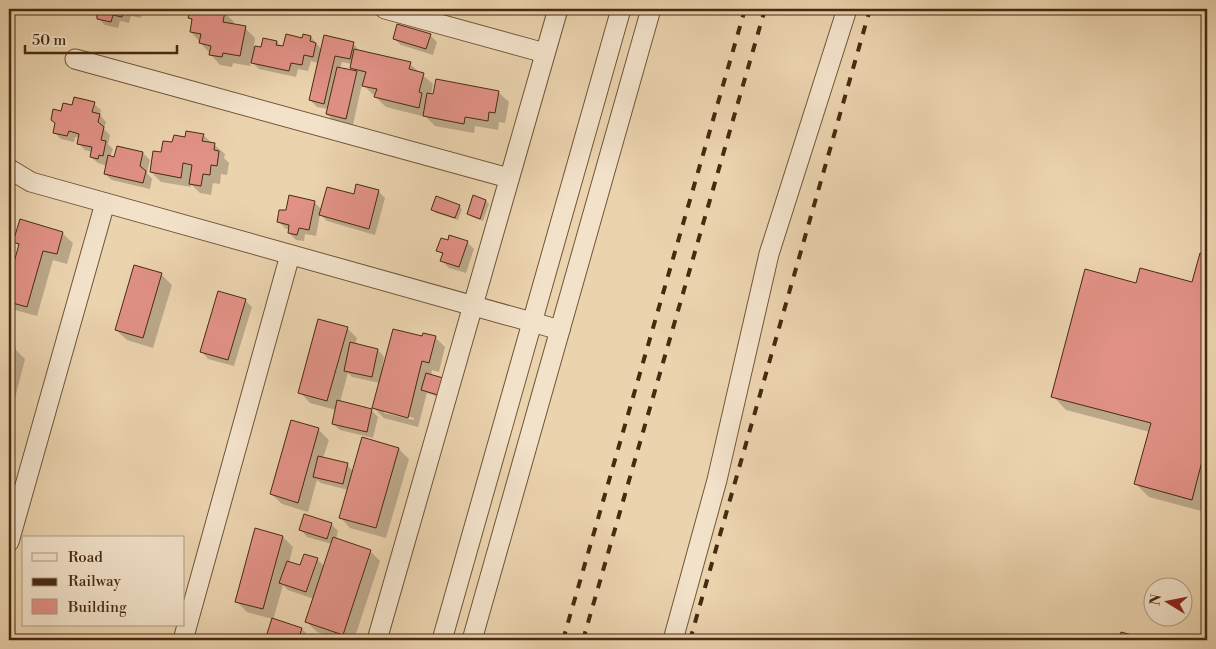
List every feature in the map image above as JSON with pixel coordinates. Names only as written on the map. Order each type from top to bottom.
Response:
[{"type":"street","points":[[385,9],[545,53]]},
{"type":"street","points":[[377,640],[558,9]]},
{"type":"street","points":[[442,640],[621,9]]},
{"type":"street","points":[[472,640],[651,9]]},
{"type":"street","points":[[673,640],[717,480],[769,254],[847,9]]},
{"type":"street","points":[[75,59],[510,178]]},
{"type":"street","points":[[9,174],[11,170],[31,182],[560,330]]},
{"type":"street","points":[[9,542],[105,203]]},
{"type":"street","points":[[183,640],[290,255]]},
{"type":"building","points":[[87,9],[135,9],[135,12],[124,10],[122,17],[113,15],[111,22],[97,19],[97,13]]},
{"type":"building","points":[[190,9],[225,11],[223,22],[246,26],[240,56],[223,53],[222,57],[209,55],[211,46],[199,43],[201,34],[190,32],[192,19],[188,18]]},
{"type":"building","points":[[397,24],[431,34],[426,49],[393,39]]},
{"type":"building","points":[[286,34],[302,38],[303,34],[311,36],[310,41],[316,43],[313,57],[304,55],[302,65],[291,63],[289,71],[251,63],[255,46],[261,47],[263,38],[277,41],[276,45],[283,46]]},
{"type":"building","points":[[324,35],[354,42],[350,59],[335,56],[324,104],[309,100]]},
{"type":"building","points":[[354,49],[411,62],[409,69],[424,73],[419,92],[422,93],[419,108],[374,97],[377,89],[362,86],[366,72],[350,68]]},
{"type":"building","points":[[337,67],[357,71],[346,119],[326,114]]},
{"type":"building","points":[[436,79],[499,91],[495,113],[489,112],[488,121],[465,117],[464,124],[423,116],[427,93],[433,94]]},
{"type":"building","points":[[74,97],[95,102],[92,112],[100,114],[98,122],[104,127],[101,140],[106,141],[103,156],[99,155],[98,159],[90,157],[92,147],[77,144],[79,134],[69,131],[67,136],[53,133],[55,123],[51,120],[53,109],[61,111],[63,103],[72,105]]},
{"type":"building","points":[[186,131],[204,134],[202,141],[215,143],[214,150],[219,151],[217,166],[211,165],[210,175],[203,174],[201,186],[189,184],[192,165],[183,163],[181,178],[150,172],[153,151],[161,152],[163,141],[172,142],[174,135],[185,137]]},
{"type":"building","points":[[117,146],[143,152],[140,166],[146,171],[143,183],[104,174],[108,155],[114,157]]},
{"type":"building","points":[[356,184],[379,190],[369,229],[319,215],[327,187],[354,194]]},
{"type":"building","points":[[289,195],[315,201],[309,230],[299,228],[297,235],[288,233],[289,225],[277,222],[279,210],[286,210]]},
{"type":"building","points":[[473,195],[486,200],[480,219],[467,214]]},
{"type":"building","points":[[436,196],[460,205],[455,218],[431,210]]},
{"type":"building","points":[[20,219],[63,232],[57,254],[43,251],[27,307],[9,302],[9,281],[19,244],[13,242]]},
{"type":"building","points":[[449,235],[468,241],[459,267],[440,261],[443,253],[436,251],[441,238],[448,240]]},
{"type":"building","points":[[1200,253],[1207,255],[1207,442],[1192,500],[1134,484],[1151,423],[1051,397],[1085,269],[1136,283],[1140,268],[1192,282]]},
{"type":"building","points":[[134,265],[162,273],[143,338],[115,330]]},
{"type":"building","points":[[218,291],[246,299],[228,360],[200,352]]},
{"type":"building","points":[[318,319],[348,327],[327,401],[298,393]]},
{"type":"building","points":[[393,329],[422,336],[423,333],[436,336],[429,363],[422,361],[408,418],[372,408]]},
{"type":"building","points":[[350,342],[378,349],[372,377],[344,371]]},
{"type":"building","points":[[9,346],[15,348],[9,373]]},
{"type":"building","points":[[426,373],[443,378],[438,395],[421,390]]},
{"type":"building","points":[[337,400],[372,409],[367,432],[332,424]]},
{"type":"building","points":[[291,420],[319,428],[298,503],[270,494]]},
{"type":"building","points":[[362,437],[399,448],[376,528],[339,518]]},
{"type":"building","points":[[318,456],[348,463],[343,484],[313,477]]},
{"type":"building","points":[[304,514],[332,523],[327,539],[299,530]]},
{"type":"building","points":[[255,528],[283,536],[263,609],[235,602]]},
{"type":"building","points":[[333,537],[371,550],[343,635],[305,622]]},
{"type":"building","points":[[304,554],[318,558],[306,592],[279,583],[287,561],[300,565]]},
{"type":"building","points":[[272,618],[302,628],[298,640],[265,640]]},
{"type":"building","points":[[1121,632],[1150,640],[1118,640]]},
{"type":"railway","points":[[563,640],[745,9]]},
{"type":"railway","points":[[583,640],[765,9]]},
{"type":"railway","points":[[690,640],[870,9]]}]
